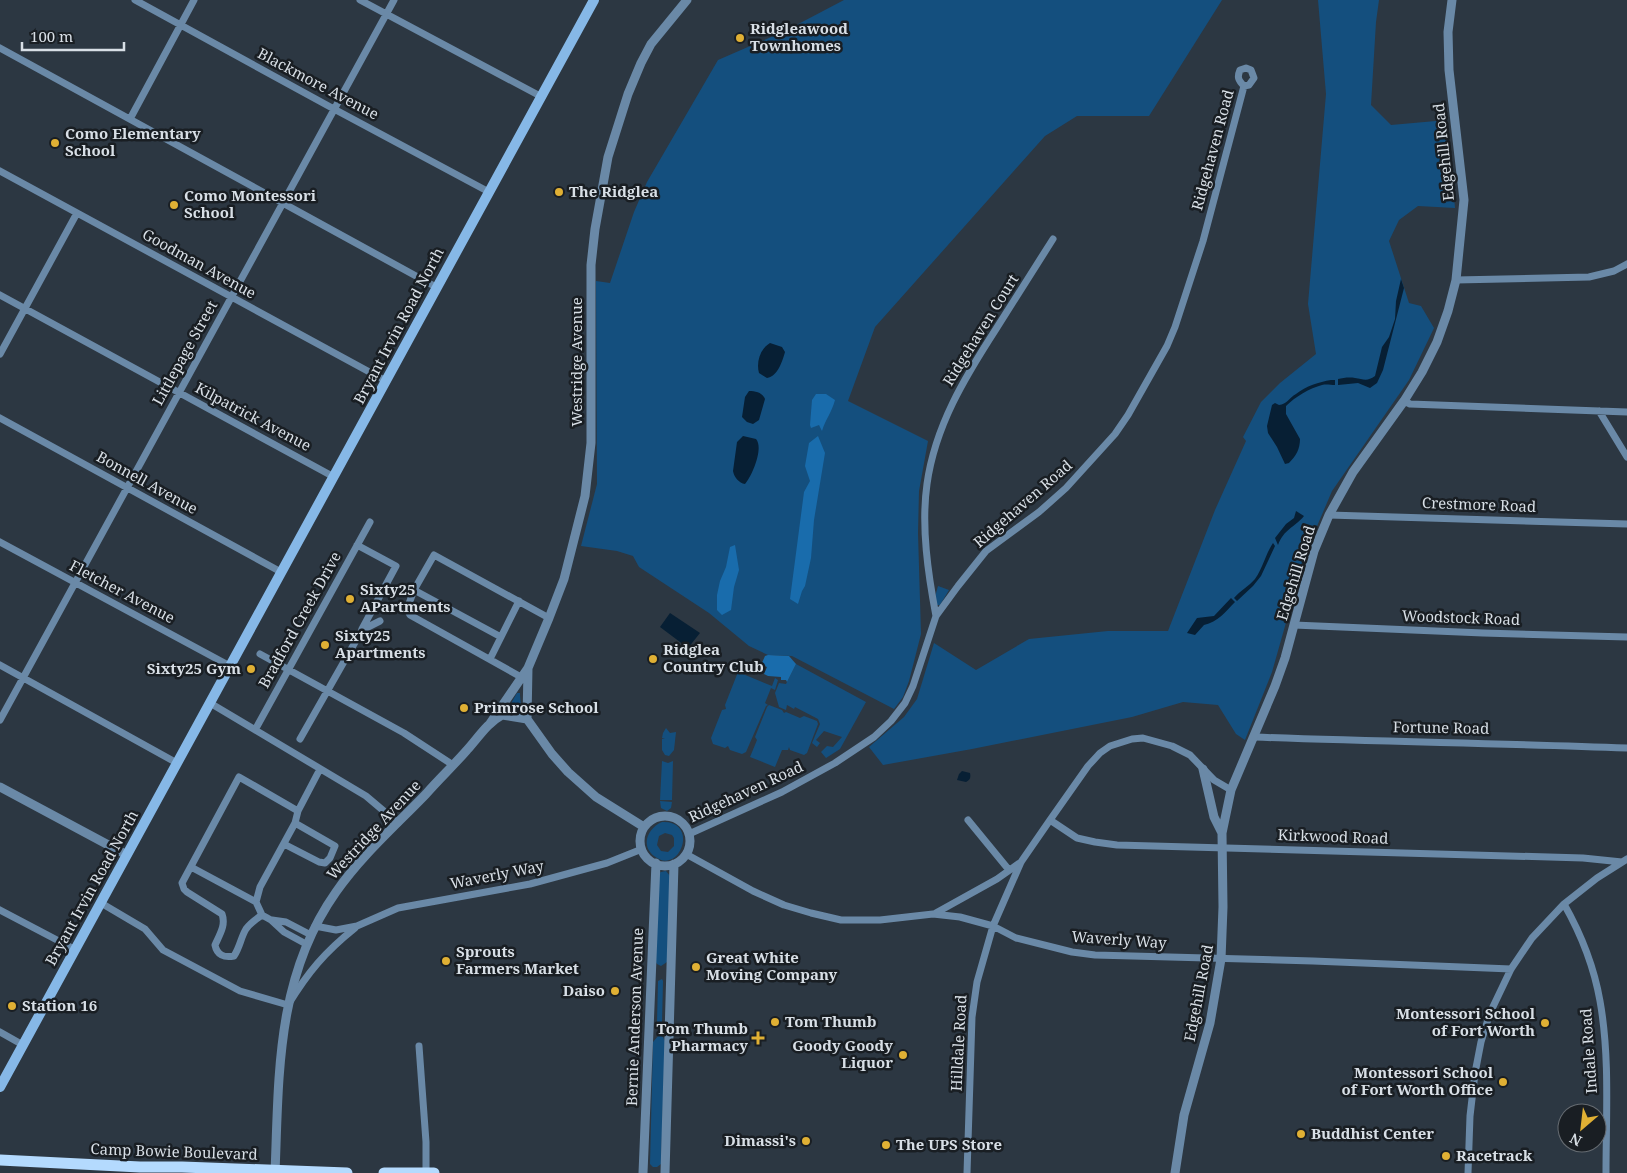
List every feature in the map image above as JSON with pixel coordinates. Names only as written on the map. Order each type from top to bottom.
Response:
[{"type":"main road","name":"Bryant Irvin Road North","points":[[0,1087],[436,287],[542,97],[592,1]]},
{"type":"main road","name":"Camp Bowie Boulevard","points":[[0,1160],[140,1170],[182,1166],[275,1172],[347,1173]]},
{"type":"main road","points":[[384,1173],[434,1173]]},
{"type":"street","name":"Blackmore Avenue","points":[[134,0],[489,192]]},
{"type":"street","points":[[130,119],[194,0]]},
{"type":"street","points":[[360,0],[542,97]]},
{"type":"street","name":"Littlepage Street","points":[[0,720],[394,0]]},
{"type":"street","name":"Westridge Avenue","points":[[275,1172],[282,1038],[295,977],[306,944],[336,891],[365,856],[489,725],[528,668],[564,579],[585,496],[591,443],[591,265],[595,229],[608,157],[628,94],[641,63],[651,44],[687,0]]},
{"type":"street","name":"Edgehill Road","points":[[1175,1173],[1184,1115],[1210,1022],[1222,959],[1222,833],[1231,790],[1285,658],[1314,551],[1330,515],[1353,472],[1404,401],[1422,372],[1448,311],[1456,280],[1464,200],[1449,70],[1448,32],[1452,0]]},
{"type":"street","points":[[0,48],[436,287]]},
{"type":"street","name":"Ridgehaven Road","points":[[689,834],[782,792],[835,763],[874,737],[891,721],[905,703],[913,686],[936,616],[986,551],[1039,512],[1066,488],[1100,452],[1128,415],[1169,342],[1175,327],[1203,241],[1244,86]]},
{"type":"street","name":"Goodman Avenue","points":[[0,171],[386,381]]},
{"type":"street","points":[[0,354],[77,213]]},
{"type":"street","name":"Ridgehaven Court","points":[[936,616],[932,598],[924,519],[927,484],[935,448],[943,424],[970,369],[1053,239]]},
{"type":"street","points":[[1456,280],[1588,277],[1614,271],[1627,264]]},
{"type":"street","name":"Kilpatrick Avenue","points":[[0,295],[334,477]]},
{"type":"street","points":[[1404,401],[1410,404],[1627,412]]},
{"type":"street","points":[[1599,411],[1627,457]]},
{"type":"street","name":"Bonnell Avenue","points":[[0,418],[281,572]]},
{"type":"street","name":"Crestmore Road","points":[[1330,515],[1627,524]]},
{"type":"street","name":"Bradford Creek Drive","points":[[255,730],[370,522]]},
{"type":"street","name":"Fletcher Avenue","points":[[0,542],[230,666]]},
{"type":"street","points":[[300,739],[396,566],[357,545]]},
{"type":"street","points":[[521,677],[410,615],[407,609],[414,590],[434,555],[549,618]]},
{"type":"street","points":[[414,590],[501,637]]},
{"type":"street","points":[[490,659],[519,601]]},
{"type":"street","points":[[362,630],[380,621]]},
{"type":"street","name":"Woodstock Road","points":[[1294,625],[1483,634],[1627,637]]},
{"type":"street","points":[[260,654],[328,690],[453,765]]},
{"type":"street","points":[[0,665],[177,763]]},
{"type":"street","points":[[528,668],[527,719],[552,754],[579,783],[608,806],[644,827]]},
{"type":"street","points":[[210,703],[366,796],[398,823]]},
{"type":"street","name":"Westridge Avenue","points":[[489,725],[502,715],[527,719]]},
{"type":"street","name":"Fortune Road","points":[[1254,737],[1360,741],[1512,743],[1627,748]]},
{"type":"street","name":"Hilldale Road","points":[[967,1173],[974,1000],[977,982],[993,926],[1021,862],[1088,766],[1105,749],[1122,741],[1143,738],[1172,746],[1190,755],[1214,780],[1231,790]]},
{"type":"street","points":[[256,902],[260,887],[295,823],[298,811],[320,769]]},
{"type":"street","points":[[1203,769],[1214,817],[1222,833]]},
{"type":"street","points":[[262,915],[251,923],[246,930],[234,956],[222,956],[218,953],[215,945],[224,920],[222,914],[184,889],[182,883],[239,778],[298,811]]},
{"type":"street","points":[[0,787],[127,855]]},
{"type":"street","points":[[659,816],[680,821],[689,834],[690,844],[686,854],[674,864],[661,865],[656,863],[647,857],[642,849],[641,833],[644,827],[659,816]]},
{"type":"street","points":[[968,820],[1009,870]]},
{"type":"street","name":"Kirkwood Road","points":[[1050,820],[1077,838],[1117,844],[1625,860]]},
{"type":"street","points":[[284,844],[319,862],[325,863],[330,858],[335,846],[295,823]]},
{"type":"street","name":"Waverly Way","points":[[271,920],[286,922],[313,930],[336,930],[357,926],[398,908],[547,880],[608,862],[642,849]]},
{"type":"street","name":"Waverly Way","points":[[686,854],[753,891],[811,913],[842,920],[880,920],[933,914],[960,917],[993,926],[1016,938],[1072,952],[1095,955],[1313,960],[1511,970]]},
{"type":"street","points":[[1468,1173],[1470,1116],[1475,1072],[1481,1042],[1490,1013],[1511,970],[1532,938],[1564,904],[1625,860]]},
{"type":"street","name":"Hilldale Road","points":[[933,914],[997,879],[1021,862]]},
{"type":"street","name":"Bernie Anderson Avenue","points":[[643,1173],[656,863]]},
{"type":"street","points":[[665,1173],[674,864]]},
{"type":"street","points":[[191,867],[256,902],[262,915],[271,920],[284,932],[306,944]]},
{"type":"street","points":[[100,904],[145,929],[162,950],[240,991],[288,1005]]},
{"type":"street","name":"Indale Road","points":[[1564,904],[1576,925],[1588,956],[1600,999],[1605,1037],[1606,1173]]},
{"type":"street","points":[[0,910],[76,950]]},
{"type":"street","name":"Waverly Way","points":[[288,1005],[321,957],[357,926]]},
{"type":"street","points":[[0,1032],[23,1045]]},
{"type":"street","points":[[418,1046],[426,1142],[426,1173]]},
{"type":"shaded area","points":[[844,0],[1222,0],[1149,116],[1077,116],[1045,136],[875,327],[848,401],[928,441],[919,491],[918,533],[921,634],[909,681],[903,697],[894,709],[792,656],[768,655],[749,646],[709,613],[639,567],[633,556],[617,551],[581,546],[597,484],[596,281],[610,283],[634,212],[647,182],[718,60],[785,31]]},
{"type":"shaded area","points":[[1318,0],[1379,0],[1371,105],[1391,125],[1447,120],[1455,208],[1418,206],[1399,220],[1389,241],[1409,303],[1421,306],[1434,328],[1409,380],[1332,491],[1306,552],[1272,672],[1245,740],[1236,734],[1218,705],[1183,702],[1132,717],[883,765],[869,747],[904,717],[917,699],[934,643],[976,670],[1029,639],[1108,631],[1168,631],[1215,510],[1246,441],[1243,437],[1261,402],[1280,383],[1316,354],[1308,304],[1326,94]]},
{"type":"shaded area","points":[[1401,279],[1404,288],[1383,370],[1377,383],[1370,388],[1358,383],[1338,385],[1338,379],[1367,380],[1375,376],[1382,347],[1389,337],[1395,319],[1396,301]]},
{"type":"shaded area","points":[[770,343],[782,347],[785,352],[777,372],[767,378],[759,373],[758,365],[761,352]]},
{"type":"shaded area","points":[[1335,380],[1335,385],[1313,388],[1298,396],[1286,406],[1286,414],[1300,439],[1296,455],[1289,463],[1285,464],[1268,433],[1267,426],[1272,405],[1275,403],[1282,404],[1308,387]]},
{"type":"shaded area","points":[[749,391],[763,395],[765,399],[759,420],[753,424],[747,422],[742,417],[745,397]]},
{"type":"shaded area","points":[[816,394],[826,394],[835,400],[822,431],[819,425],[811,428],[810,425],[812,400]]},
{"type":"shaded area","points":[[743,436],[756,439],[759,449],[754,469],[745,484],[737,479],[733,471],[737,442]]},
{"type":"shaded area","points":[[818,436],[825,453],[814,520],[811,558],[805,586],[798,604],[790,599],[804,492],[810,481],[805,466],[809,443]]},
{"type":"shaded area","points":[[1296,511],[1304,516],[1286,532],[1278,545],[1275,538],[1286,524],[1294,518]]},
{"type":"shaded area","points":[[1273,543],[1275,546],[1261,576],[1237,601],[1234,598],[1255,579]]},
{"type":"shaded area","points":[[735,545],[739,570],[734,587],[731,610],[722,615],[717,610],[717,595],[730,547]]},
{"type":"shaded area","points":[[938,586],[949,590],[940,605],[937,605],[935,597]]},
{"type":"shaded area","points":[[1231,598],[1235,602],[1221,616],[1213,622],[1204,625],[1195,635],[1187,633],[1197,618],[1214,616]]},
{"type":"shaded area","points":[[670,613],[700,633],[688,648],[660,627]]},
{"type":"shaded area","points":[[765,656],[789,656],[796,664],[787,682],[786,680],[781,680],[781,677],[764,674],[767,667],[761,665]]},
{"type":"shaded area","points":[[796,664],[866,702],[840,749],[826,758],[821,752],[827,746],[833,747],[842,737],[824,731],[816,740],[820,743],[817,747],[812,743],[820,724],[818,719],[795,707],[794,709],[787,705],[786,710],[779,707],[775,693],[779,683],[786,684]]},
{"type":"shaded area","points":[[738,672],[772,686],[775,678],[778,680],[775,690],[771,688],[765,703],[768,705],[746,752],[742,754],[730,750],[728,746],[725,748],[713,744],[711,738],[722,710],[726,709],[725,705]]},
{"type":"shaded area","points":[[517,693],[520,693],[521,707],[517,711],[511,710],[509,707]]},
{"type":"shaded area","points":[[769,705],[782,710],[784,713],[786,712],[800,718],[804,716],[817,721],[818,724],[807,753],[804,755],[790,750],[789,747],[788,750],[782,750],[775,767],[750,757],[757,740],[755,737]]},
{"type":"shaded area","points":[[666,728],[670,733],[676,732],[674,750],[669,756],[665,755],[662,750],[662,739],[665,739],[662,738]]},
{"type":"shaded area","points":[[662,761],[668,763],[673,761],[672,800],[660,800]]},
{"type":"shaded area","points":[[962,771],[970,773],[970,779],[966,782],[957,780]]},
{"type":"shaded area","points":[[660,801],[672,802],[671,808],[667,811],[661,808]]},
{"type":"shaded area","points":[[662,822],[674,824],[680,829],[683,837],[682,846],[678,854],[672,859],[663,860],[654,856],[647,847],[650,832]],"holes":[[[665,833],[672,835],[674,846],[668,852],[661,851],[657,845],[659,836]]]},
{"type":"shaded area","points":[[666,871],[670,876],[667,962],[661,966],[655,961],[658,874]]},
{"type":"shaded area","points":[[662,979],[662,1024],[660,1026],[657,1023],[658,981]]},
{"type":"shaded area","points":[[659,1035],[665,1041],[661,1164],[653,1167],[650,1164],[653,1042]]},
{"type":"place","name":"Ridgleawood Townhomes","points":[[740,38]]},
{"type":"place","name":"Como Elementary School","points":[[55,143]]},
{"type":"place","name":"The Ridglea","points":[[559,192]]},
{"type":"place","name":"Como Montessori School","points":[[174,205]]},
{"type":"place","name":"Sixty25 APartments","points":[[350,599]]},
{"type":"place","name":"Sixty25 Apartments","points":[[325,645]]},
{"type":"place","name":"Ridglea Country Club","points":[[653,659]]},
{"type":"place","name":"Sixty25 Gym","points":[[251,669]]},
{"type":"place","name":"Primrose School","points":[[464,708]]},
{"type":"place","name":"Sprouts Farmers Market","points":[[446,961]]},
{"type":"place","name":"Great White Moving Company","points":[[696,967]]},
{"type":"place","name":"Daiso","points":[[615,991]]},
{"type":"place","name":"Station 16","points":[[12,1006]]},
{"type":"place","name":"Tom Thumb","points":[[775,1022]]},
{"type":"place","name":"Montessori School of Fort Worth","points":[[1545,1023]]},
{"type":"place","name":"Tom Thumb Pharmacy","points":[[758,1038]]},
{"type":"place","name":"Goody Goody Liquor","points":[[903,1055]]},
{"type":"place","name":"Montessori School of Fort Worth Office","points":[[1503,1082]]},
{"type":"place","name":"Buddhist Center","points":[[1301,1134]]},
{"type":"place","name":"Dimassi's","points":[[806,1141]]},
{"type":"place","name":"The UPS Store","points":[[886,1145]]},
{"type":"place","name":"Racetrack","points":[[1446,1156]]}]
